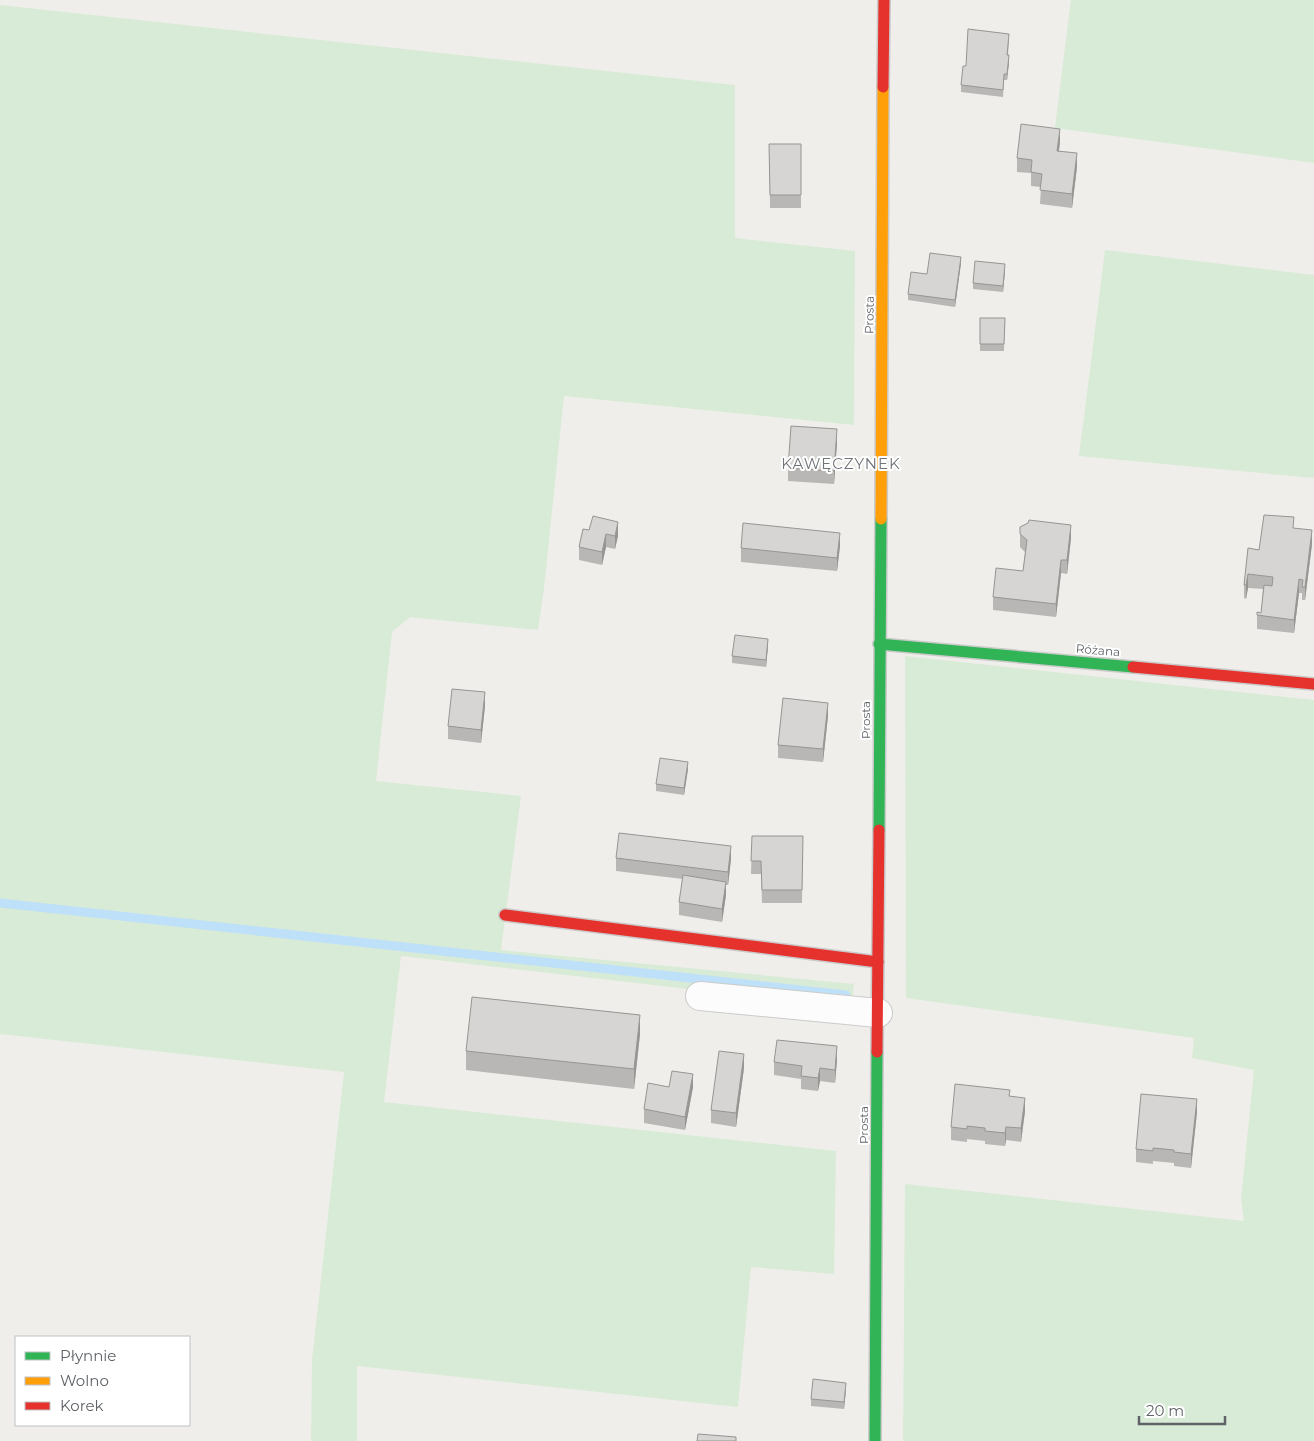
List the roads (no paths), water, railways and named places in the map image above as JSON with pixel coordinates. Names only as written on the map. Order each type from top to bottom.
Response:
[{"type":"street","name":"Prosta","points":[[875,1441],[884,0]]},
{"type":"street","name":"Różana","points":[[879,644],[1314,684]]},
{"type":"street","points":[[505,915],[878,962]]},
{"type":"street","points":[[700,996],[878,1013]]},
{"type":"waterway","points":[[0,903],[846,995]]},
{"type":"district","name":"KAWĘCZYNEK","points":[[841,463]]}]
